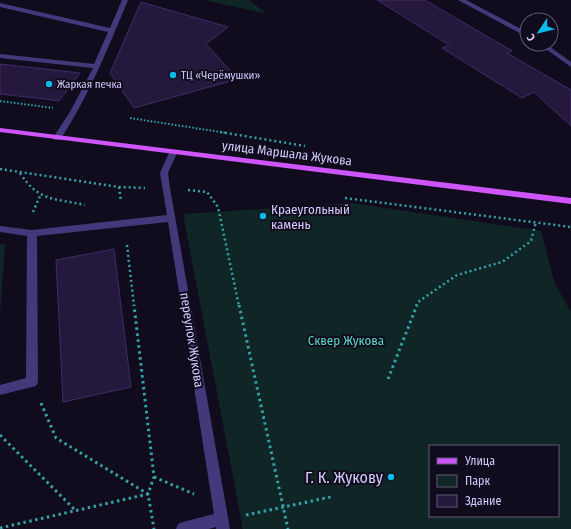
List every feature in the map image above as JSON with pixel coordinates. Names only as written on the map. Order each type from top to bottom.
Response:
[{"type":"main road","name":"улица Маршала Жукова","points":[[0,130],[173,153],[571,201]]},
{"type":"street","points":[[57,138],[75,110],[97,66],[125,0]]},
{"type":"street","points":[[461,0],[519,30]]},
{"type":"street","points":[[0,6],[112,31]]},
{"type":"street","points":[[553,52],[571,65]]},
{"type":"street","points":[[0,56],[97,66]]},
{"type":"street","name":"переулок Жукова","points":[[173,153],[164,172],[166,188],[222,524]]},
{"type":"street","points":[[0,229],[32,233],[172,218]]},
{"type":"street","points":[[0,390],[32,382],[32,233]]},
{"type":"street","points":[[183,529],[222,524]]},
{"type":"path","points":[[0,101],[75,110]]},
{"type":"path","points":[[0,169],[119,187],[154,477],[148,494],[154,529]]},
{"type":"path","points":[[20,172],[26,184],[40,196],[83,205],[124,222]]},
{"type":"path","points":[[207,192],[218,207],[288,529]]},
{"type":"path","points":[[345,198],[571,227]]},
{"type":"path","points":[[388,379],[418,302],[457,274],[502,262],[531,241],[536,222]]},
{"type":"path","points":[[32,382],[56,438],[148,494]]},
{"type":"path","points":[[0,435],[75,510]]},
{"type":"path","points":[[0,528],[148,494]]},
{"type":"path","points":[[244,516],[331,498]]},
{"type":"green space","points":[[204,0],[249,0],[267,14]]},
{"type":"green space","name":"Сквер Жукова","points":[[352,203],[541,231],[555,284],[571,312],[571,529],[243,529],[183,214]]},
{"type":"green space","points":[[0,244],[5,244],[0,313]]},
{"type":"building","points":[[377,0],[425,0],[512,51],[507,53],[571,90],[571,126],[534,92],[522,98],[442,48],[449,45]]},
{"type":"building","points":[[141,2],[228,27],[206,44],[238,79],[134,108],[110,73]]},
{"type":"building","points":[[0,64],[80,73],[59,101],[0,94]]},
{"type":"building","points":[[114,249],[131,387],[63,402],[56,260]]},
{"type":"place","name":"ТЦ «Черёмушки»","points":[[173,75]]},
{"type":"place","name":"Жаркая печка","points":[[49,84]]},
{"type":"place","name":"Краеугольный камень","points":[[263,216]]},
{"type":"place","name":"Г. К. Жукову","points":[[391,477]]}]
